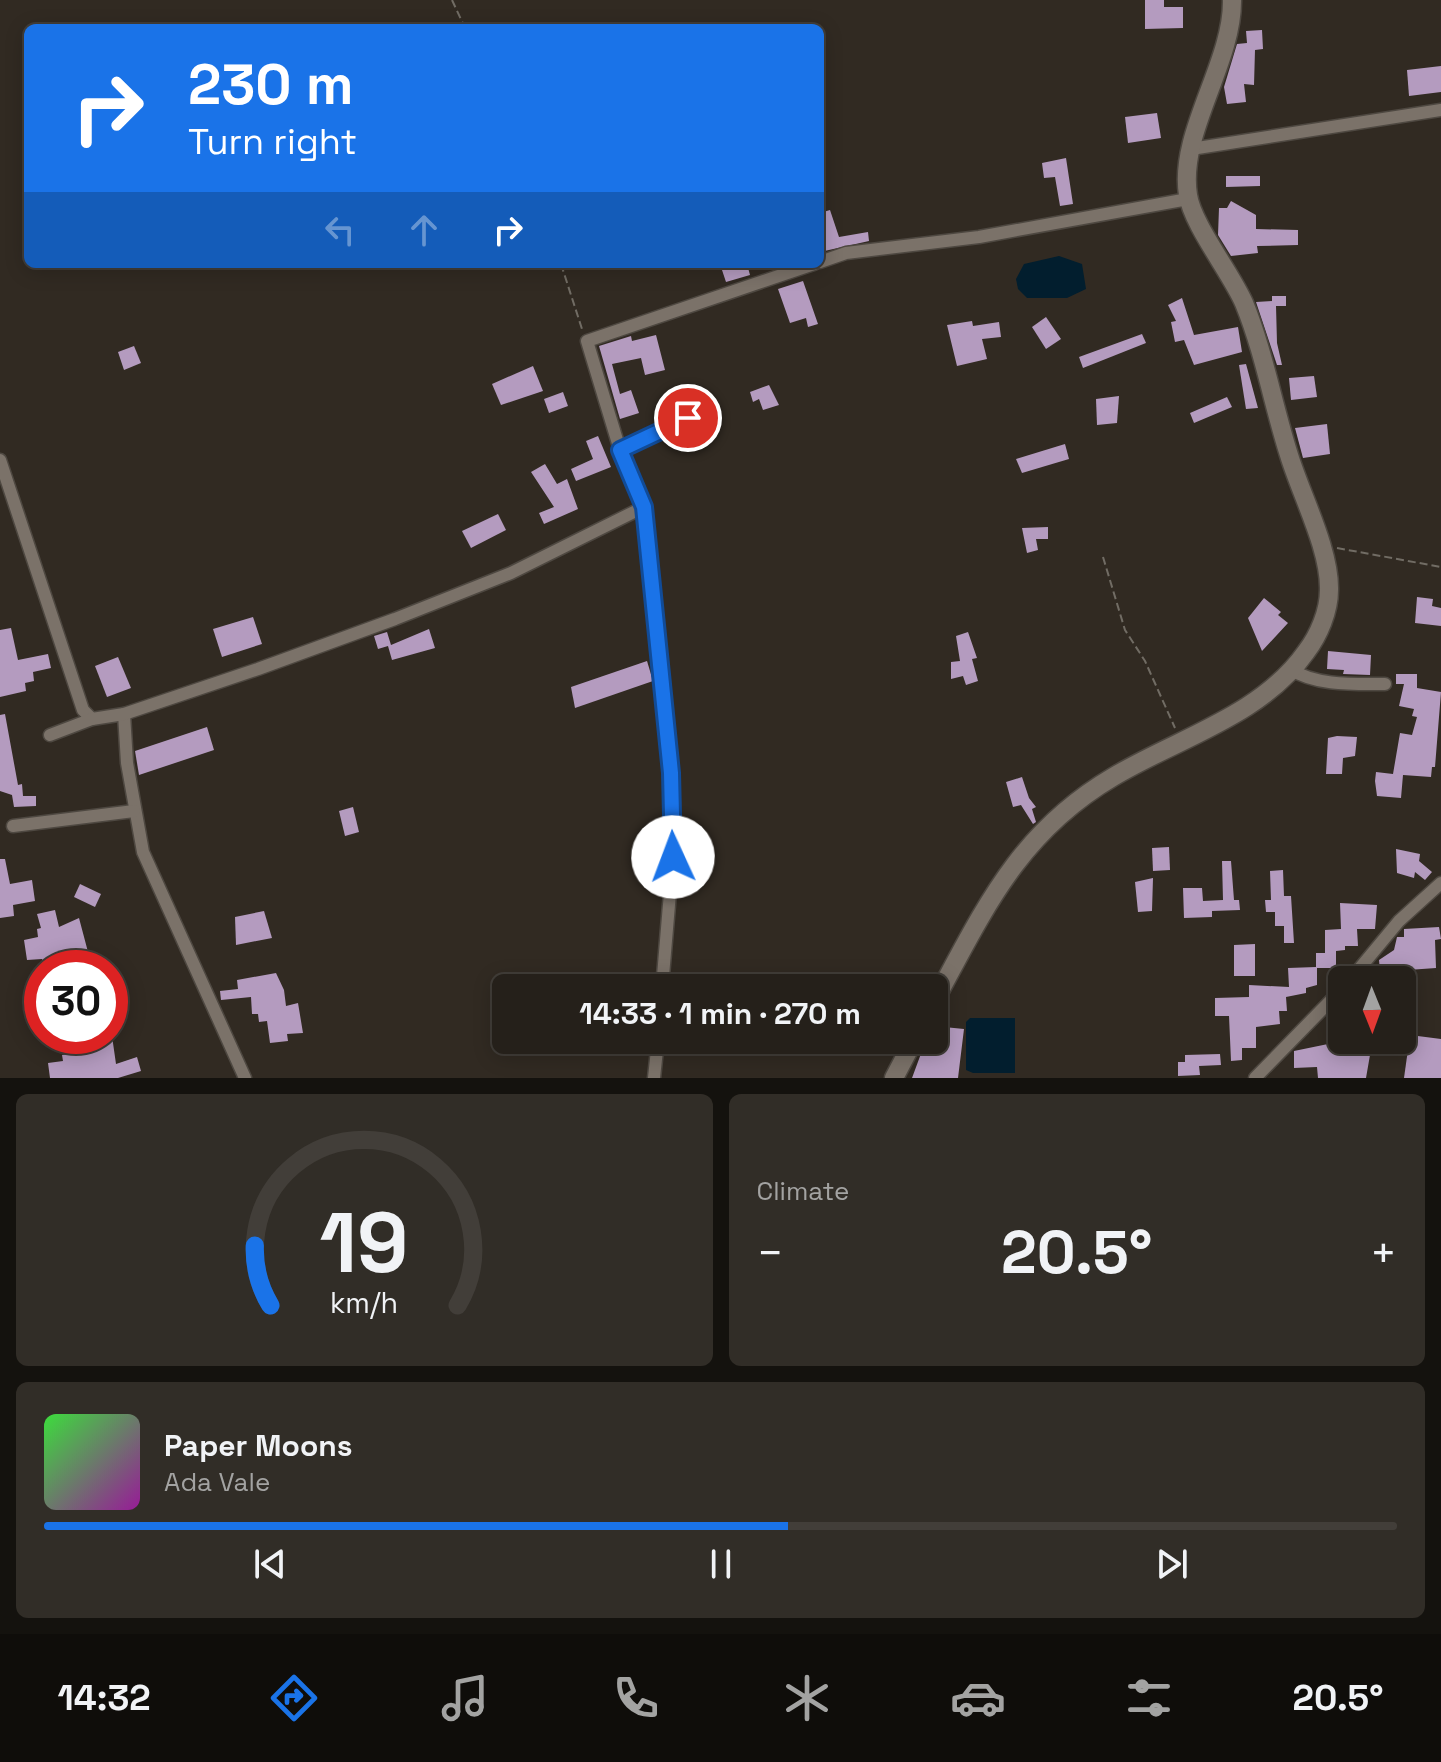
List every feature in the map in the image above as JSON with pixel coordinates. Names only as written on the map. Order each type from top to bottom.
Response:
[{"type":"main road","points":[[948,976],[989,899],[1018,856],[1061,814],[1111,778],[1250,707],[1306,653],[1323,621],[1329,589],[1320,545],[1289,457],[1243,303],[1188,199],[1185,171],[1214,78],[1232,0]]},
{"type":"main road","points":[[894,1078],[907,1054]]},
{"type":"street","points":[[1191,149],[1441,110]]},
{"type":"street","points":[[824,261],[846,253],[979,237],[1188,199]]},
{"type":"street","points":[[663,974],[673,857],[671,773],[644,507],[620,450],[587,341],[802,268]]},
{"type":"street","points":[[0,460],[83,710],[92,719]]},
{"type":"street","points":[[50,735],[92,719],[124,714],[258,669],[511,573],[644,507]]},
{"type":"street","points":[[1290,669],[1301,676],[1341,683],[1385,684]]},
{"type":"street","points":[[124,714],[134,811],[143,852],[245,1078]]},
{"type":"street","points":[[13,826],[134,811]]},
{"type":"street","points":[[1362,966],[1399,921],[1441,883]]},
{"type":"street","points":[[1255,1078],[1328,1003]]},
{"type":"street","points":[[654,1078],[657,1054]]},
{"type":"lane","points":[[620,450],[688,418]]},
{"type":"path","points":[[452,0],[463,24]]},
{"type":"path","points":[[562,268],[587,341]]},
{"type":"path","points":[[1320,545],[1441,567]]},
{"type":"path","points":[[1103,557],[1125,630],[1145,661],[1181,740]]},
{"type":"water","points":[[1059,256],[1082,264],[1086,289],[1067,298],[1027,298],[1018,289],[1016,279],[1024,264]]},
{"type":"water","points":[[970,1018],[1015,1018],[1015,1073],[973,1073],[966,1070],[966,1022]]},
{"type":"building","points":[[1145,0],[1164,0],[1164,7],[1183,7],[1183,28],[1145,29]]},
{"type":"building","points":[[1262,30],[1263,49],[1255,50],[1254,85],[1244,84],[1246,102],[1227,104],[1224,87],[1237,44],[1247,43],[1246,31]]},
{"type":"building","points":[[1441,66],[1441,92],[1409,96],[1407,70]]},
{"type":"building","points":[[1157,113],[1161,138],[1128,143],[1125,117]]},
{"type":"building","points":[[1066,158],[1073,204],[1060,206],[1055,177],[1044,178],[1042,163]]},
{"type":"building","points":[[1226,176],[1260,176],[1260,186],[1226,187]]},
{"type":"building","points":[[1231,201],[1256,215],[1256,229],[1298,230],[1298,245],[1257,246],[1258,253],[1231,256],[1218,235],[1219,208],[1227,208]]},
{"type":"building","points":[[830,210],[839,237],[868,232],[869,241],[824,251],[824,212]]},
{"type":"building","points":[[721,268],[748,268],[750,275],[726,282]]},
{"type":"building","points":[[803,281],[818,324],[808,327],[806,318],[790,323],[778,289]]},
{"type":"building","points":[[1272,296],[1286,296],[1286,306],[1276,306],[1277,343],[1282,365],[1277,365],[1256,302],[1272,301]]},
{"type":"building","points":[[1182,298],[1194,335],[1238,327],[1242,352],[1194,365],[1184,340],[1175,342],[1171,322],[1176,321],[1168,305]]},
{"type":"building","points":[[1046,317],[1061,339],[1046,349],[1032,327]]},
{"type":"building","points":[[972,321],[973,326],[999,322],[1001,337],[982,339],[987,359],[957,366],[947,325]]},
{"type":"building","points":[[1142,334],[1146,343],[1083,368],[1079,357]]},
{"type":"building","points":[[656,335],[665,370],[645,375],[641,358],[612,364],[620,394],[631,390],[639,413],[620,419],[599,346],[631,336],[632,341]]},
{"type":"building","points":[[134,346],[141,363],[124,370],[118,352]]},
{"type":"building","points":[[1246,364],[1258,408],[1246,409],[1239,365]]},
{"type":"building","points":[[533,366],[543,391],[501,405],[492,384]]},
{"type":"building","points":[[1314,376],[1317,397],[1291,400],[1289,378]]},
{"type":"building","points":[[769,385],[779,405],[763,410],[759,399],[753,402],[750,392]]},
{"type":"building","points":[[563,392],[568,406],[549,413],[544,399]]},
{"type":"building","points":[[1119,396],[1117,423],[1097,425],[1096,399]]},
{"type":"building","points":[[1227,397],[1232,407],[1194,423],[1190,413]]},
{"type":"building","points":[[1327,424],[1330,454],[1303,458],[1295,428]]},
{"type":"building","points":[[598,436],[611,467],[576,481],[571,469],[593,459],[586,441]]},
{"type":"building","points":[[1065,444],[1069,459],[1022,473],[1016,459]]},
{"type":"building","points":[[545,464],[557,484],[567,479],[578,509],[544,524],[539,513],[554,507],[531,472]]},
{"type":"building","points":[[498,514],[506,530],[471,548],[462,531]]},
{"type":"building","points":[[1048,527],[1048,539],[1036,539],[1038,550],[1027,553],[1022,528]]},
{"type":"building","points":[[1417,597],[1433,599],[1432,606],[1441,608],[1441,626],[1415,623]]},
{"type":"building","points":[[1264,598],[1281,612],[1278,615],[1288,623],[1262,651],[1248,618]]},
{"type":"building","points":[[253,617],[262,644],[222,657],[213,629]]},
{"type":"building","points":[[11,628],[18,660],[48,654],[51,668],[33,672],[34,681],[25,683],[26,691],[0,697],[0,630]]},
{"type":"building","points":[[429,629],[435,648],[392,660],[388,646],[378,649],[374,636],[387,632],[391,645]]},
{"type":"building","points":[[968,632],[977,658],[972,659],[978,681],[966,685],[963,676],[951,679],[951,662],[960,661],[956,636]]},
{"type":"building","points":[[1328,651],[1371,655],[1370,675],[1343,674],[1344,670],[1327,669]]},
{"type":"building","points":[[118,657],[131,688],[107,697],[95,666]]},
{"type":"building","points":[[647,661],[653,681],[575,708],[571,687]]},
{"type":"building","points":[[1396,674],[1417,674],[1417,688],[1441,692],[1435,767],[1432,767],[1431,777],[1403,775],[1401,798],[1377,796],[1375,781],[1376,772],[1393,774],[1400,733],[1412,735],[1417,717],[1412,716],[1414,709],[1399,706],[1404,684],[1396,684]]},
{"type":"building","points":[[5,714],[18,785],[22,784],[23,796],[36,796],[36,806],[14,807],[12,795],[0,791],[0,715]]},
{"type":"building","points":[[207,727],[214,750],[139,775],[135,751]]},
{"type":"building","points":[[1357,737],[1355,756],[1343,758],[1342,774],[1326,774],[1328,738]]},
{"type":"building","points":[[1022,777],[1029,798],[1036,807],[1032,809],[1036,822],[1033,824],[1021,805],[1013,807],[1006,782]]},
{"type":"building","points":[[353,807],[359,832],[345,836],[339,811]]},
{"type":"building","points":[[1169,847],[1170,870],[1153,871],[1152,848]]},
{"type":"building","points":[[1396,849],[1420,854],[1419,861],[1432,872],[1425,880],[1415,872],[1414,878],[1397,873]]},
{"type":"building","points":[[0,859],[5,859],[10,884],[32,880],[35,901],[13,905],[14,916],[0,918]]},
{"type":"building","points":[[1222,861],[1231,861],[1234,900],[1239,900],[1240,910],[1212,911],[1212,917],[1184,918],[1183,888],[1202,888],[1203,901],[1223,900]]},
{"type":"building","points":[[1283,870],[1284,896],[1291,896],[1294,943],[1284,943],[1284,926],[1275,926],[1275,912],[1266,912],[1265,900],[1271,900],[1270,871]]},
{"type":"building","points":[[1153,878],[1152,911],[1138,912],[1135,882]]},
{"type":"building","points":[[80,884],[101,894],[95,907],[74,897]]},
{"type":"building","points":[[1340,903],[1377,905],[1375,929],[1357,929],[1358,946],[1345,946],[1345,950],[1336,951],[1336,966],[1317,968],[1317,985],[1306,988],[1306,993],[1286,997],[1287,1011],[1279,1011],[1280,1024],[1256,1027],[1256,1048],[1242,1048],[1242,1060],[1231,1061],[1229,1016],[1215,1016],[1215,998],[1249,997],[1249,985],[1289,987],[1288,968],[1316,967],[1316,953],[1325,953],[1325,930],[1341,929]]},
{"type":"building","points":[[55,910],[59,927],[79,918],[87,950],[26,950],[24,940],[38,937],[37,929],[41,928],[37,914]]},
{"type":"building","points":[[264,911],[272,938],[236,945],[235,917]]},
{"type":"building","points":[[1439,927],[1441,939],[1435,940],[1436,968],[1380,966],[1379,960],[1394,950],[1397,937],[1404,937],[1404,929]]},
{"type":"building","points":[[1255,944],[1255,976],[1234,976],[1234,945]]},
{"type":"building","points":[[276,973],[284,990],[286,1006],[298,1003],[303,1033],[287,1034],[288,1041],[270,1043],[267,1021],[259,1022],[258,1014],[252,1014],[251,997],[221,1000],[220,991],[238,989],[237,980]]},
{"type":"building","points":[[948,1027],[964,1029],[958,1078],[912,1078],[921,1054],[948,1054]]},
{"type":"building","points":[[1416,1036],[1441,1039],[1441,1078],[1404,1078],[1407,1054],[1416,1054]]},
{"type":"building","points":[[1328,1044],[1328,1054],[1385,1054],[1370,1055],[1366,1078],[1318,1078],[1317,1067],[1294,1068],[1294,1051]]},
{"type":"building","points":[[115,1054],[116,1064],[137,1057],[141,1071],[118,1078],[50,1078],[48,1063],[63,1061],[62,1055]]},
{"type":"building","points":[[1220,1054],[1221,1065],[1199,1066],[1200,1075],[1178,1076],[1178,1062],[1185,1062],[1185,1055]]},
{"type":"route","points":[[673,857],[671,773],[655,643],[644,507],[620,450],[688,418]]}]
